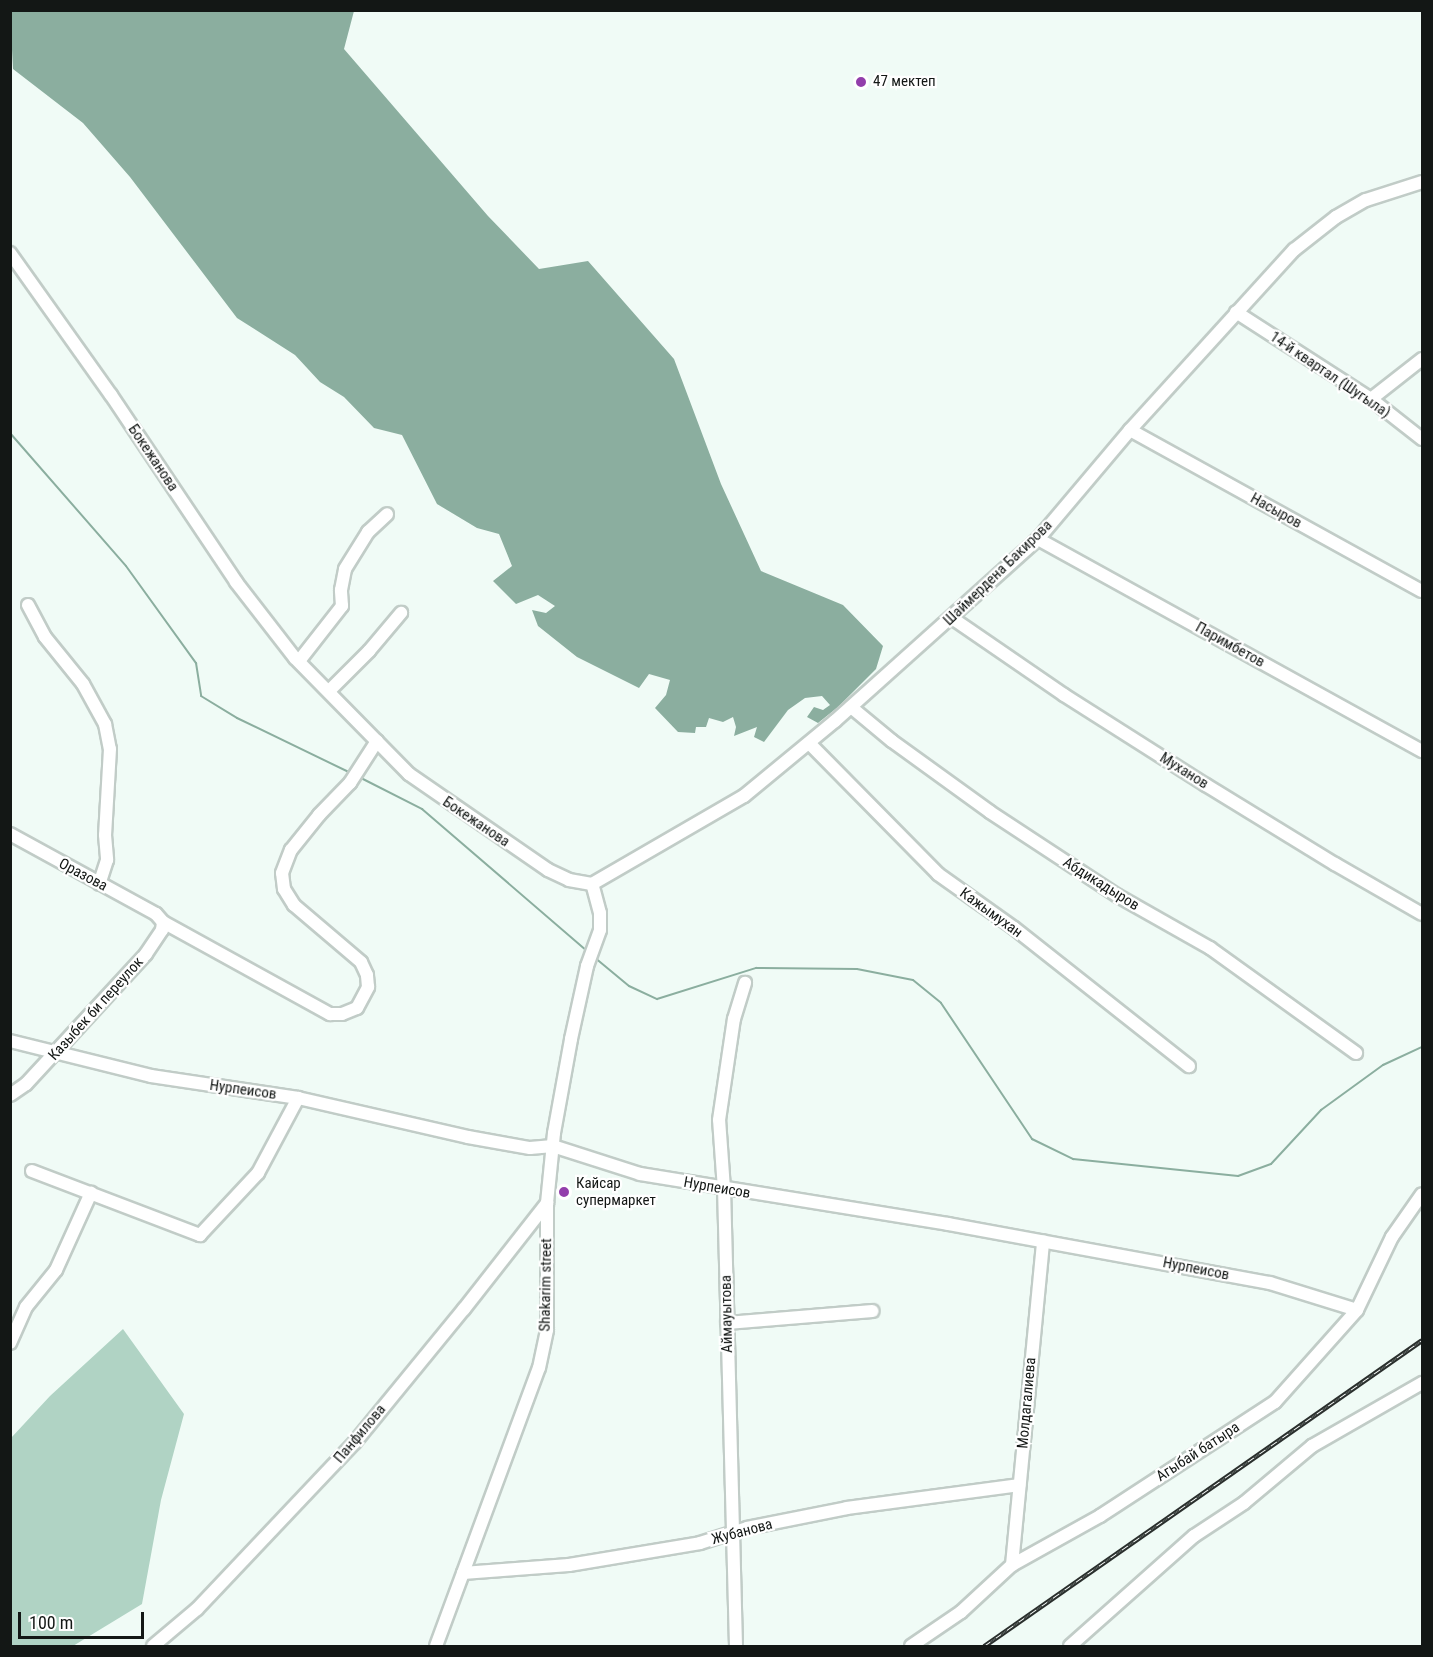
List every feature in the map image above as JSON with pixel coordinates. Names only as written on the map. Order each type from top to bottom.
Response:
[{"type":"street","name":"Шаймердена Бакирова","points":[[592,884],[744,796],[809,743],[1038,539],[1130,430],[1294,250],[1336,217],[1366,200],[1422,182]]},
{"type":"street","name":"Бокежанова","points":[[10,253],[111,395],[236,582],[299,661],[419,781],[548,870],[569,880],[592,884]]},
{"type":"street","name":"14-й квартал (Шугыла)","points":[[1236,312],[1371,399],[1422,439]]},
{"type":"street","points":[[1371,399],[1422,359]]},
{"type":"street","name":"Насыров","points":[[1130,430],[1422,591]]},
{"type":"street","points":[[299,661],[342,606],[341,590],[345,569],[368,532],[387,514]]},
{"type":"street","name":"Паримбетов","points":[[1038,539],[1422,751]]},
{"type":"street","points":[[28,606],[45,637],[83,684],[105,724],[110,748],[105,835],[107,860],[99,884]]},
{"type":"street","points":[[329,692],[369,651],[401,612]]},
{"type":"street","name":"Муханов","points":[[952,618],[1064,695],[1206,785],[1422,914]]},
{"type":"street","name":"Абдикадыров","points":[[851,707],[892,741],[990,812],[1118,896],[1210,948],[1356,1053]]},
{"type":"street","name":"Оразова","points":[[10,834],[330,1014],[342,1014],[357,1008],[368,987],[368,975],[362,962],[294,905],[284,889],[282,873],[291,850],[350,783],[358,767],[377,741]]},
{"type":"street","name":"Кажымухан","points":[[809,743],[938,874],[1014,928],[1189,1066]]},
{"type":"street","name":"Shakarim street","points":[[436,1647],[539,1368],[545,1339],[547,1203],[553,1146],[587,966],[600,930],[600,913],[592,884]]},
{"type":"street","name":"Казыбек би переулок","points":[[10,1095],[26,1084],[146,954],[162,930],[160,918]]},
{"type":"street","name":"Аймауытова","points":[[736,1647],[731,1533],[724,1189],[719,1120],[734,1020],[745,983]]},
{"type":"street","name":"Нурпеисов","points":[[10,1041],[54,1054],[150,1076],[298,1098],[468,1137],[530,1148],[553,1146],[640,1174],[1043,1241],[1270,1283],[1357,1310]]},
{"type":"street","points":[[32,1171],[201,1235],[258,1173],[298,1098]]},
{"type":"street","points":[[10,1342],[27,1307],[56,1270],[91,1193]]},
{"type":"street","name":"Агыбай батыра","points":[[911,1647],[961,1612],[1012,1565],[1100,1516],[1275,1402],[1357,1310],[1392,1238],[1422,1194]]},
{"type":"street","name":"Панфилова","points":[[153,1647],[197,1609],[355,1442],[547,1203]]},
{"type":"street","name":"Молдагалиева","points":[[1012,1565],[1043,1241]]},
{"type":"street","points":[[727,1323],[873,1311]]},
{"type":"street","points":[[1070,1647],[1194,1536],[1244,1503],[1312,1446],[1422,1383]]},
{"type":"street","name":"Жубанова","points":[[463,1573],[569,1565],[700,1544],[731,1533],[847,1508],[1020,1485]]},
{"type":"shaded area","points":[[10,11],[354,11],[344,49],[488,216],[539,269],[588,261],[674,359],[721,484],[761,571],[843,605],[883,646],[876,669],[838,707],[818,723],[807,717],[814,707],[823,710],[830,705],[822,696],[805,698],[788,710],[764,742],[754,737],[757,727],[734,736],[736,727],[733,717],[723,722],[709,718],[706,727],[696,727],[695,733],[678,732],[655,708],[666,695],[670,680],[649,674],[639,688],[577,657],[538,626],[532,610],[546,613],[555,606],[538,595],[516,604],[493,581],[512,566],[499,534],[477,528],[437,504],[402,435],[374,428],[344,397],[320,382],[295,355],[237,318],[130,177],[83,123],[13,69]]},
{"type":"shaded area","points":[[123,1329],[184,1414],[161,1500],[142,1604],[73,1646],[11,1646],[11,1438],[50,1396]]},
{"type":"waterway","points":[[10,433],[126,566],[196,663],[201,696],[237,718],[351,773]]},
{"type":"waterway","points":[[359,777],[422,809],[587,951]]},
{"type":"waterway","points":[[594,957],[629,986],[657,999],[756,968],[857,969],[913,980],[941,1003],[1032,1139],[1073,1159],[1238,1176],[1271,1164],[1321,1110],[1383,1065],[1422,1047]]},
{"type":"railway","points":[[984,1646],[1422,1340]]},
{"type":"place","name":"47 мектеп","points":[[861,82]]},
{"type":"place","name":"Кайсар супермаркет","points":[[564,1192]]}]
